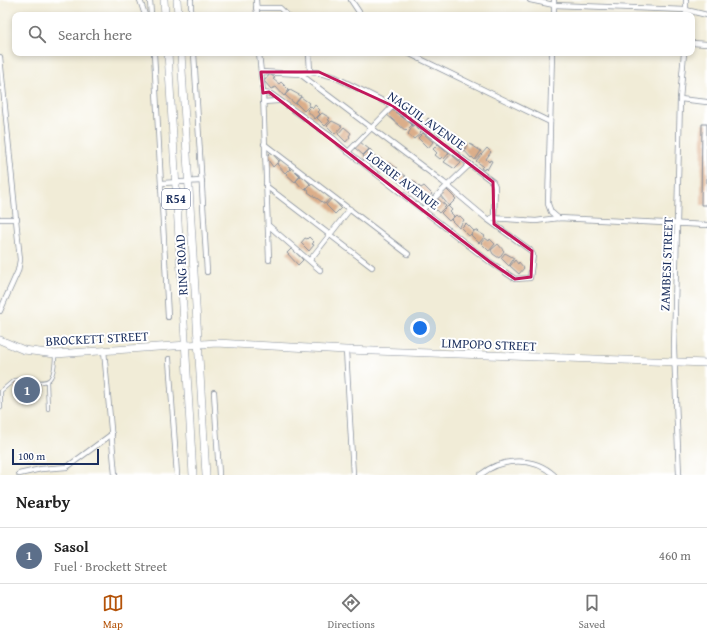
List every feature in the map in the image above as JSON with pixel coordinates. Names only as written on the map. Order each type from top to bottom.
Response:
[{"type":"main road","points":[[164,0],[165,12]]},
{"type":"main road","points":[[177,0],[178,12]]},
{"type":"main road","name":"RING ROAD","points":[[168,56],[193,475]]},
{"type":"main road","name":"RING ROAD","points":[[181,56],[206,475]]},
{"type":"main road","name":"BROCKETT STREET","points":[[0,340],[24,350],[55,354],[198,344]]},
{"type":"main road","name":"LIMPOPO STREET","points":[[198,344],[235,344],[346,350],[707,363]]},
{"type":"street","points":[[140,0],[145,12]]},
{"type":"street","points":[[150,0],[151,12]]},
{"type":"street","points":[[191,0],[191,12]]},
{"type":"street","points":[[256,0],[257,12]]},
{"type":"street","points":[[351,0],[359,12]]},
{"type":"street","points":[[530,0],[686,12],[686,0]]},
{"type":"street","points":[[256,8],[282,8],[285,12]]},
{"type":"street","points":[[695,13],[707,15]]},
{"type":"street","points":[[695,43],[707,44]]},
{"type":"street","name":"RING ROAD","points":[[154,56],[168,317]]},
{"type":"street","name":"RING ROAD","points":[[194,56],[207,272]]},
{"type":"street","points":[[259,56],[263,93],[269,260]]},
{"type":"street","points":[[309,56],[310,72]]},
{"type":"street","points":[[414,56],[550,122]]},
{"type":"street","points":[[552,56],[548,204],[550,210],[558,218]]},
{"type":"street","name":"ZAMBESI STREET","points":[[679,475],[674,362],[680,99],[684,56]]},
{"type":"street","points":[[0,57],[17,219],[19,267],[0,311]]},
{"type":"street","name":"NAGUIL AVENUE","points":[[261,72],[300,74],[310,72],[329,74],[393,106],[495,184],[494,218]]},
{"type":"street","points":[[300,74],[370,129],[448,186],[487,219],[494,218],[536,221],[558,218],[707,225]]},
{"type":"street","name":"LOERIE AVENUE","points":[[263,93],[271,94],[278,101],[333,138],[348,152],[490,262],[515,279],[531,277],[533,255],[530,250],[487,219]]},
{"type":"street","points":[[680,99],[707,102]]},
{"type":"street","points":[[263,102],[278,101]]},
{"type":"street","points":[[348,152],[393,106]]},
{"type":"street","points":[[264,144],[408,254]]},
{"type":"street","points":[[423,209],[470,164]]},
{"type":"street","points":[[161,183],[202,181]]},
{"type":"street","points":[[266,186],[372,268]]},
{"type":"street","points":[[310,260],[350,209]]},
{"type":"street","points":[[0,219],[17,219]]},
{"type":"street","points":[[268,225],[320,270]]},
{"type":"street","points":[[104,350],[115,475]]},
{"type":"street","points":[[346,350],[353,475]]},
{"type":"street","points":[[169,359],[177,475]]},
{"type":"street","points":[[214,392],[219,475]]},
{"type":"street","points":[[19,474],[41,469],[67,467],[112,434]]},
{"type":"street","points":[[480,475],[500,464],[516,461],[537,464],[554,475]]},
{"type":"lane","points":[[48,409],[47,382],[53,373],[55,354]]},
{"type":"lane","points":[[0,408],[1,390],[17,380],[47,382]]},
{"type":"highlighted area","points":[[261,72],[319,72],[393,106],[493,182],[494,224],[532,251],[531,277],[515,279],[490,262],[269,92],[263,93]]},
{"type":"building","points":[[270,74],[275,78],[273,79],[279,84],[281,82],[289,90],[284,96],[276,87],[271,89],[264,81]]},
{"type":"building","points":[[290,90],[301,96],[295,104],[285,95]]},
{"type":"building","points":[[301,97],[309,103],[309,106],[304,111],[296,103]]},
{"type":"building","points":[[315,105],[320,110],[318,112],[320,114],[315,119],[307,110],[311,106],[313,108]]},
{"type":"building","points":[[391,109],[412,125],[406,131],[386,114]]},
{"type":"building","points":[[322,113],[330,118],[328,120],[330,121],[325,126],[317,118]]},
{"type":"building","points":[[428,118],[438,125],[434,130],[425,123]]},
{"type":"building","points":[[332,121],[342,126],[335,134],[327,126]]},
{"type":"building","points":[[702,124],[707,124],[707,205],[701,205]]},
{"type":"building","points":[[413,125],[421,133],[414,139],[408,134]]},
{"type":"building","points":[[344,127],[351,133],[346,142],[338,134]]},
{"type":"building","points":[[439,127],[443,127],[445,131],[443,135],[439,135],[437,133],[437,129]]},
{"type":"building","points":[[451,132],[459,137],[454,145],[446,137]]},
{"type":"building","points":[[423,133],[433,142],[428,148],[418,138]]},
{"type":"building","points":[[462,140],[467,145],[462,150],[457,145]]},
{"type":"building","points":[[360,142],[369,149],[363,155],[354,147]]},
{"type":"building","points":[[438,144],[449,153],[444,159],[442,157],[440,159],[435,155],[437,153],[433,149]]},
{"type":"building","points":[[470,144],[481,151],[475,160],[472,157],[471,158],[464,150]]},
{"type":"building","points":[[487,148],[491,152],[486,159],[489,162],[490,160],[492,161],[487,170],[485,168],[484,170],[481,168],[483,166],[476,161]]},
{"type":"building","points":[[370,149],[377,159],[379,157],[387,165],[389,163],[397,168],[395,170],[397,172],[392,177],[383,169],[381,171],[373,162],[371,164],[363,156]]},
{"type":"building","points":[[271,152],[279,161],[273,167],[266,157]]},
{"type":"building","points":[[451,154],[461,163],[455,169],[444,162]]},
{"type":"building","points":[[281,159],[289,165],[288,166],[290,168],[285,173],[277,164]]},
{"type":"building","points":[[292,168],[300,176],[295,182],[286,174]]},
{"type":"building","points":[[398,171],[406,176],[404,177],[407,180],[402,185],[393,177]]},
{"type":"building","points":[[302,175],[310,184],[305,189],[302,188],[296,181]]},
{"type":"building","points":[[408,180],[411,182],[413,180],[417,184],[411,193],[403,185]]},
{"type":"building","points":[[312,183],[330,198],[325,204],[306,189]]},
{"type":"building","points":[[419,186],[421,188],[424,186],[432,194],[424,202],[414,192]]},
{"type":"building","points":[[446,189],[456,199],[449,206],[440,195]]},
{"type":"building","points":[[332,198],[341,208],[335,214],[326,205]]},
{"type":"building","points":[[437,198],[446,206],[439,213],[431,205]]},
{"type":"building","points":[[448,206],[452,210],[450,212],[454,216],[449,221],[441,213]]},
{"type":"building","points":[[456,215],[458,217],[460,216],[464,220],[459,228],[451,220]]},
{"type":"building","points":[[466,223],[474,231],[469,236],[461,228]]},
{"type":"building","points":[[475,230],[485,236],[479,243],[471,235]]},
{"type":"building","points":[[309,237],[314,242],[312,244],[314,245],[309,251],[301,243],[305,238],[307,239]]},
{"type":"building","points":[[485,238],[489,241],[490,239],[495,244],[489,251],[481,243]]},
{"type":"building","points":[[498,244],[504,251],[499,258],[493,254],[491,250]]},
{"type":"building","points":[[292,248],[303,260],[298,265],[287,253]]},
{"type":"building","points":[[505,253],[514,258],[509,266],[501,258]]},
{"type":"building","points":[[515,260],[524,268],[519,274],[510,266]]},
{"type":"building","points":[[15,383],[40,383],[40,391],[32,391],[32,402],[22,402],[23,391],[15,391]]},
{"type":"place","name":"Sasol","points":[[27,390]]}]
